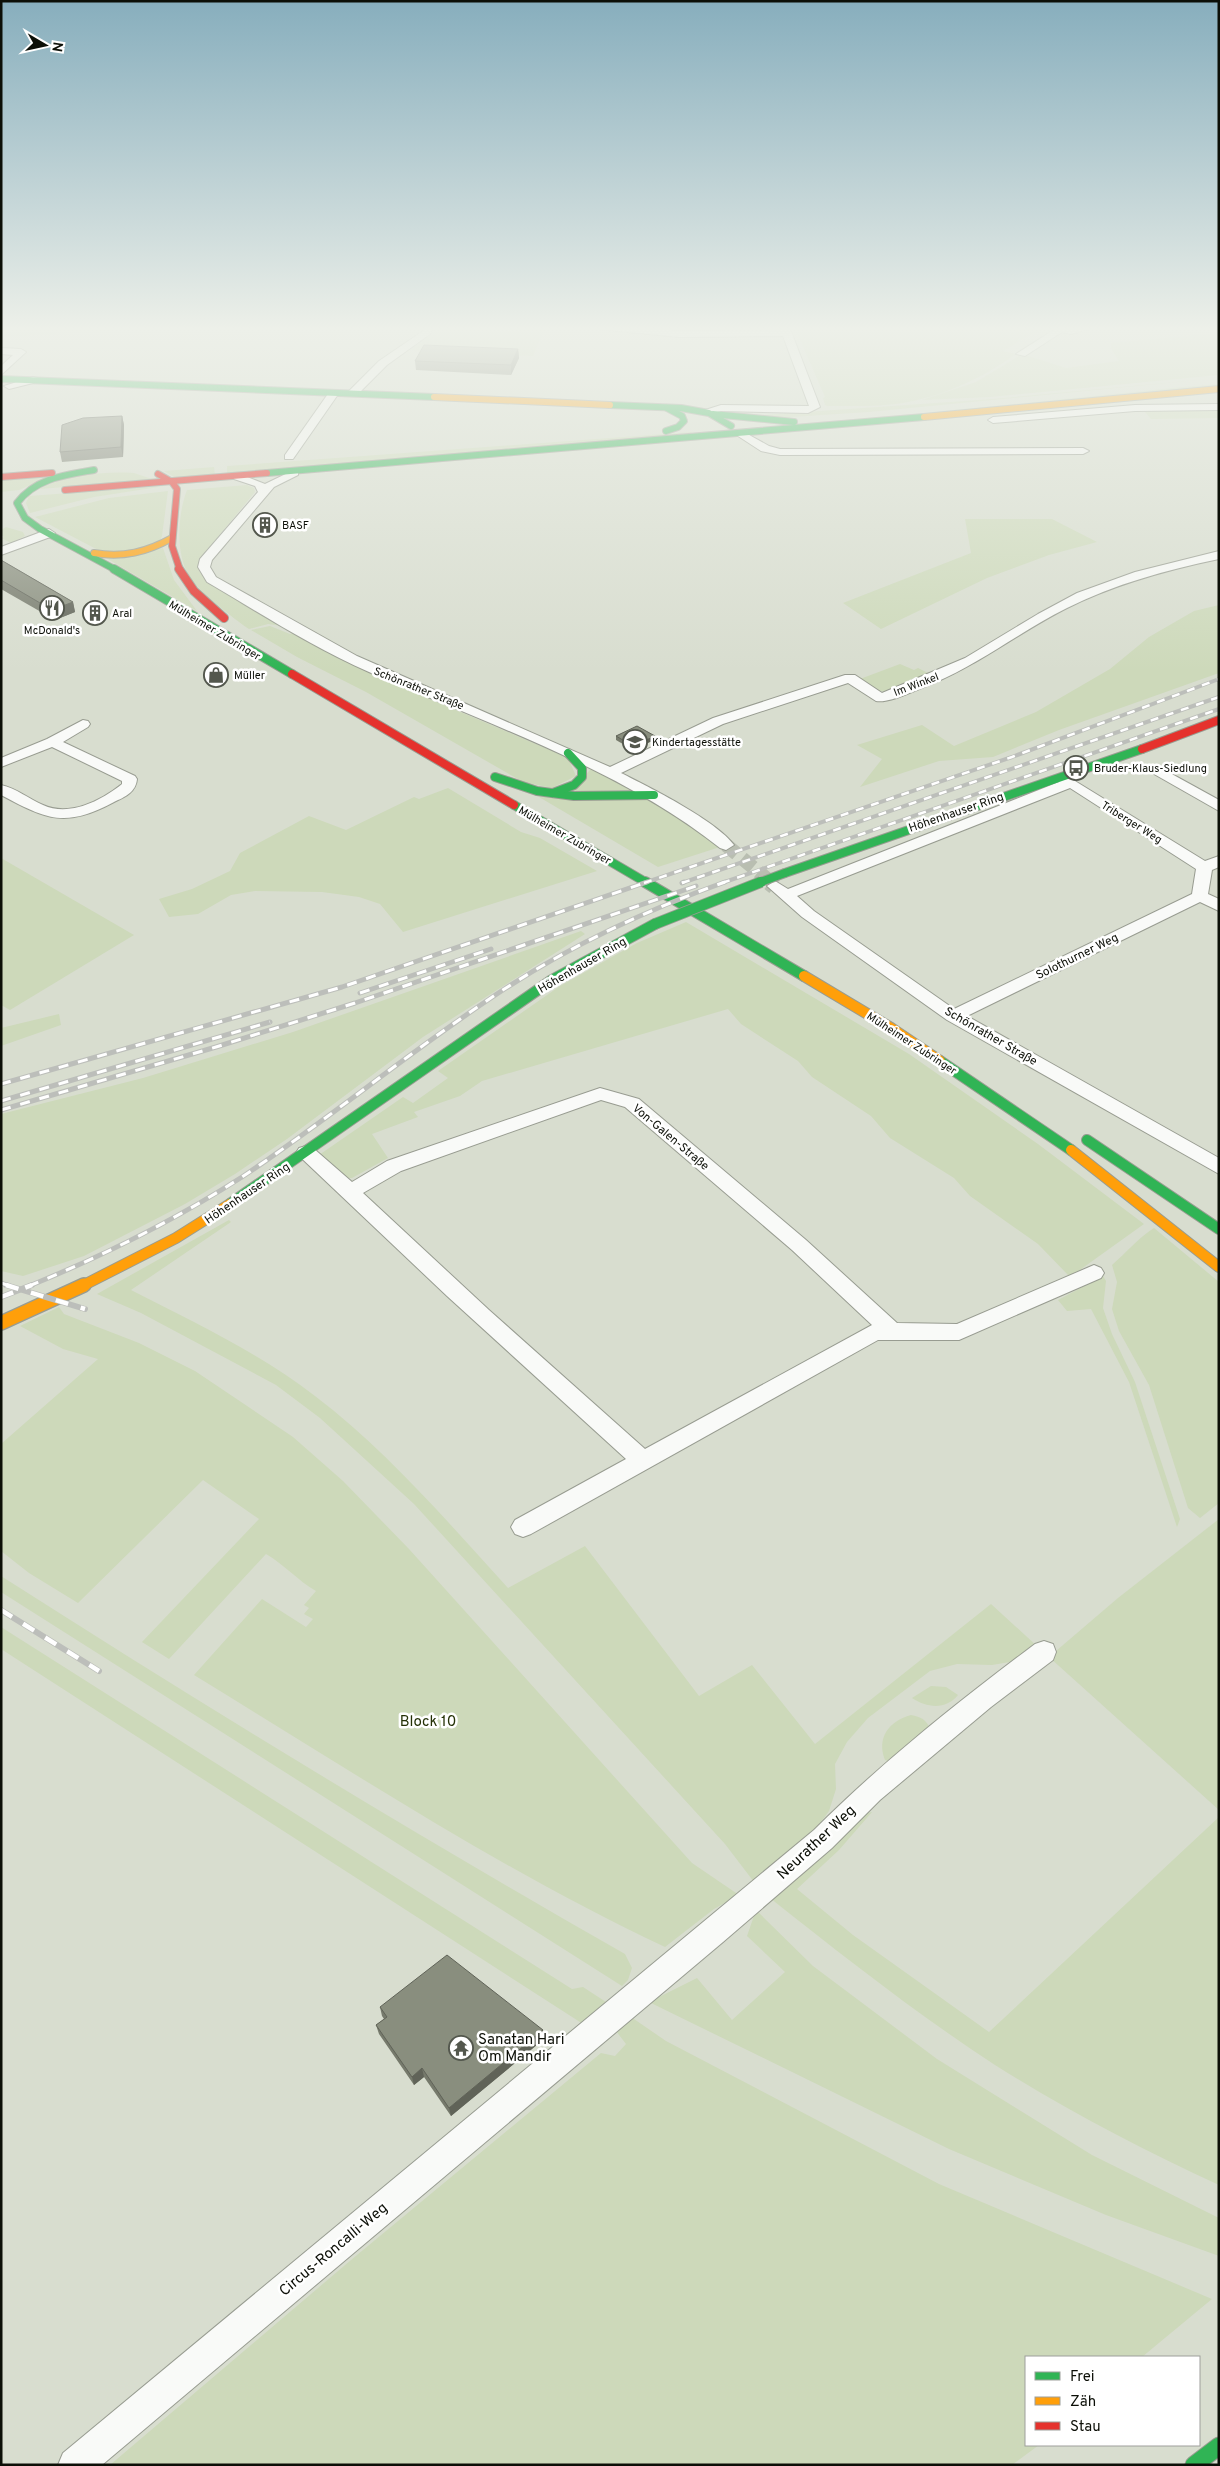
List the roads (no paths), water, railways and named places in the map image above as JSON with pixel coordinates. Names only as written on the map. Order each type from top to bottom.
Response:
[{"type":"main road","points":[[422,448],[521,441]]},
{"type":"main road","points":[[7,494],[294,473],[661,441]]},
{"type":"main road","points":[[284,457],[308,455]]},
{"type":"main road","points":[[170,465],[150,468],[172,482]]},
{"type":"main road","points":[[1,477],[109,469]]},
{"type":"main road","points":[[49,534],[20,512],[18,504],[24,493],[50,480],[94,470]]},
{"type":"main road","name":"Mülheimer Zubringer","points":[[172,482],[177,492],[172,538],[175,562],[186,585],[194,595],[236,626]]},
{"type":"main road","points":[[15,526],[49,534]]},
{"type":"main road","name":"Mülheimer Zubringer","points":[[49,534],[82,550],[891,1028],[1071,1150],[1219,1267]]},
{"type":"main road","points":[[82,550],[107,556],[135,556],[153,550],[172,538]]},
{"type":"main road","name":"Höhenhauser Ring","points":[[1,1323],[156,1249],[210,1218],[552,980],[655,924],[712,900],[782,885],[1066,780],[1219,720]]},
{"type":"main road","points":[[553,793],[574,786],[582,777],[582,768],[568,753]]},
{"type":"main road","name":"Mülheimer Zubringer","points":[[536,803],[491,775],[537,791],[553,793]]},
{"type":"main road","points":[[553,793],[574,796],[654,795]]},
{"type":"main road","points":[[698,895],[722,909]]},
{"type":"main road","points":[[1219,1229],[1087,1140],[1219,1241]]},
{"type":"main road","points":[[1194,2465],[1219,2446]]},
{"type":"street","points":[[284,457],[296,441]]},
{"type":"street","points":[[754,441],[765,448],[787,453],[1083,451]]},
{"type":"street","name":"Schönrather Straße","points":[[294,473],[275,481],[263,491],[206,559],[204,567],[211,579],[370,668],[509,725],[654,795],[681,810],[726,845]]},
{"type":"street","points":[[238,477],[259,484],[263,491]]},
{"type":"street","points":[[1,551],[49,534]]},
{"type":"street","name":"Im Winkel","points":[[610,773],[718,721],[850,678],[881,698],[916,686],[980,655],[1062,605],[1090,592],[1150,571],[1219,554]]},
{"type":"street","points":[[1,763],[52,742],[82,724]]},
{"type":"street","points":[[1,789],[48,814],[64,816],[85,810],[122,792],[129,786],[130,779],[52,742]]},
{"type":"street","points":[[1159,771],[1219,807]]},
{"type":"street","name":"Triberger Weg","points":[[1066,780],[1204,867]]},
{"type":"street","name":"Höhenhauser Ring","points":[[782,885],[1066,780]]},
{"type":"street","points":[[1219,861],[1204,867],[1200,896],[1219,906]]},
{"type":"street","name":"Schönrather Straße","points":[[782,885],[808,914],[953,1016],[1219,1167]]},
{"type":"street","name":"Solothurner Weg","points":[[953,1016],[1200,896]]},
{"type":"street","name":"Von-Galen-Straße","points":[[352,1191],[394,1166],[600,1094],[632,1103],[799,1245],[890,1329]]},
{"type":"street","points":[[306,1153],[352,1191],[530,1362],[642,1460]]},
{"type":"street","points":[[523,1527],[873,1333],[890,1329],[937,1334],[959,1332],[1094,1273]]},
{"type":"street","name":"Neurather Weg","points":[[590,2033],[823,1839],[871,1791],[982,1699],[1044,1652]]},
{"type":"street","name":"Circus-Roncalli-Weg","points":[[75,2465],[590,2033]]},
{"type":"tunnel","points":[[726,845],[772,883]]},
{"type":"tunnel","points":[[770,882],[775,886]]},
{"type":"railway","points":[[644,883],[1012,757],[1219,679]]},
{"type":"railway","points":[[684,882],[682,883],[1219,697]]},
{"type":"railway","points":[[722,883],[1219,709]]},
{"type":"railway","points":[[1,1084],[342,987],[647,882]]},
{"type":"railway","points":[[29,1286],[138,1236],[217,1193],[275,1154],[439,1034],[532,972],[612,929],[668,904],[725,882]]},
{"type":"railway","points":[[1,1110],[216,1047],[355,1003],[696,886]]},
{"type":"railway","points":[[360,993],[491,949]]},
{"type":"railway","points":[[1,1101],[270,1022]]},
{"type":"railway","points":[[1,1283],[10,1286]]},
{"type":"railway","points":[[6,1285],[21,1289]]},
{"type":"railway","points":[[21,1289],[32,1285]]},
{"type":"railway","points":[[1,1297],[21,1289]]},
{"type":"railway","points":[[21,1289],[85,1309]]},
{"type":"railway","points":[[1,1610],[99,1671]]},
{"type":"place","name":"BASF","points":[[265,525]]},
{"type":"place","name":"McDonald's","points":[[52,608]]},
{"type":"place","name":"Aral","points":[[95,613]]},
{"type":"place","name":"Müller","points":[[216,675]]},
{"type":"place","name":"Kindertagesstätte","points":[[635,742]]},
{"type":"place","name":"Bruder-Klaus-Siedlung","points":[[1076,768]]},
{"type":"place","name":"Sanatan Hari Om Mandir","points":[[461,2048]]},
{"type":"park label","name":"Block 10","points":[[428,1721]]}]
